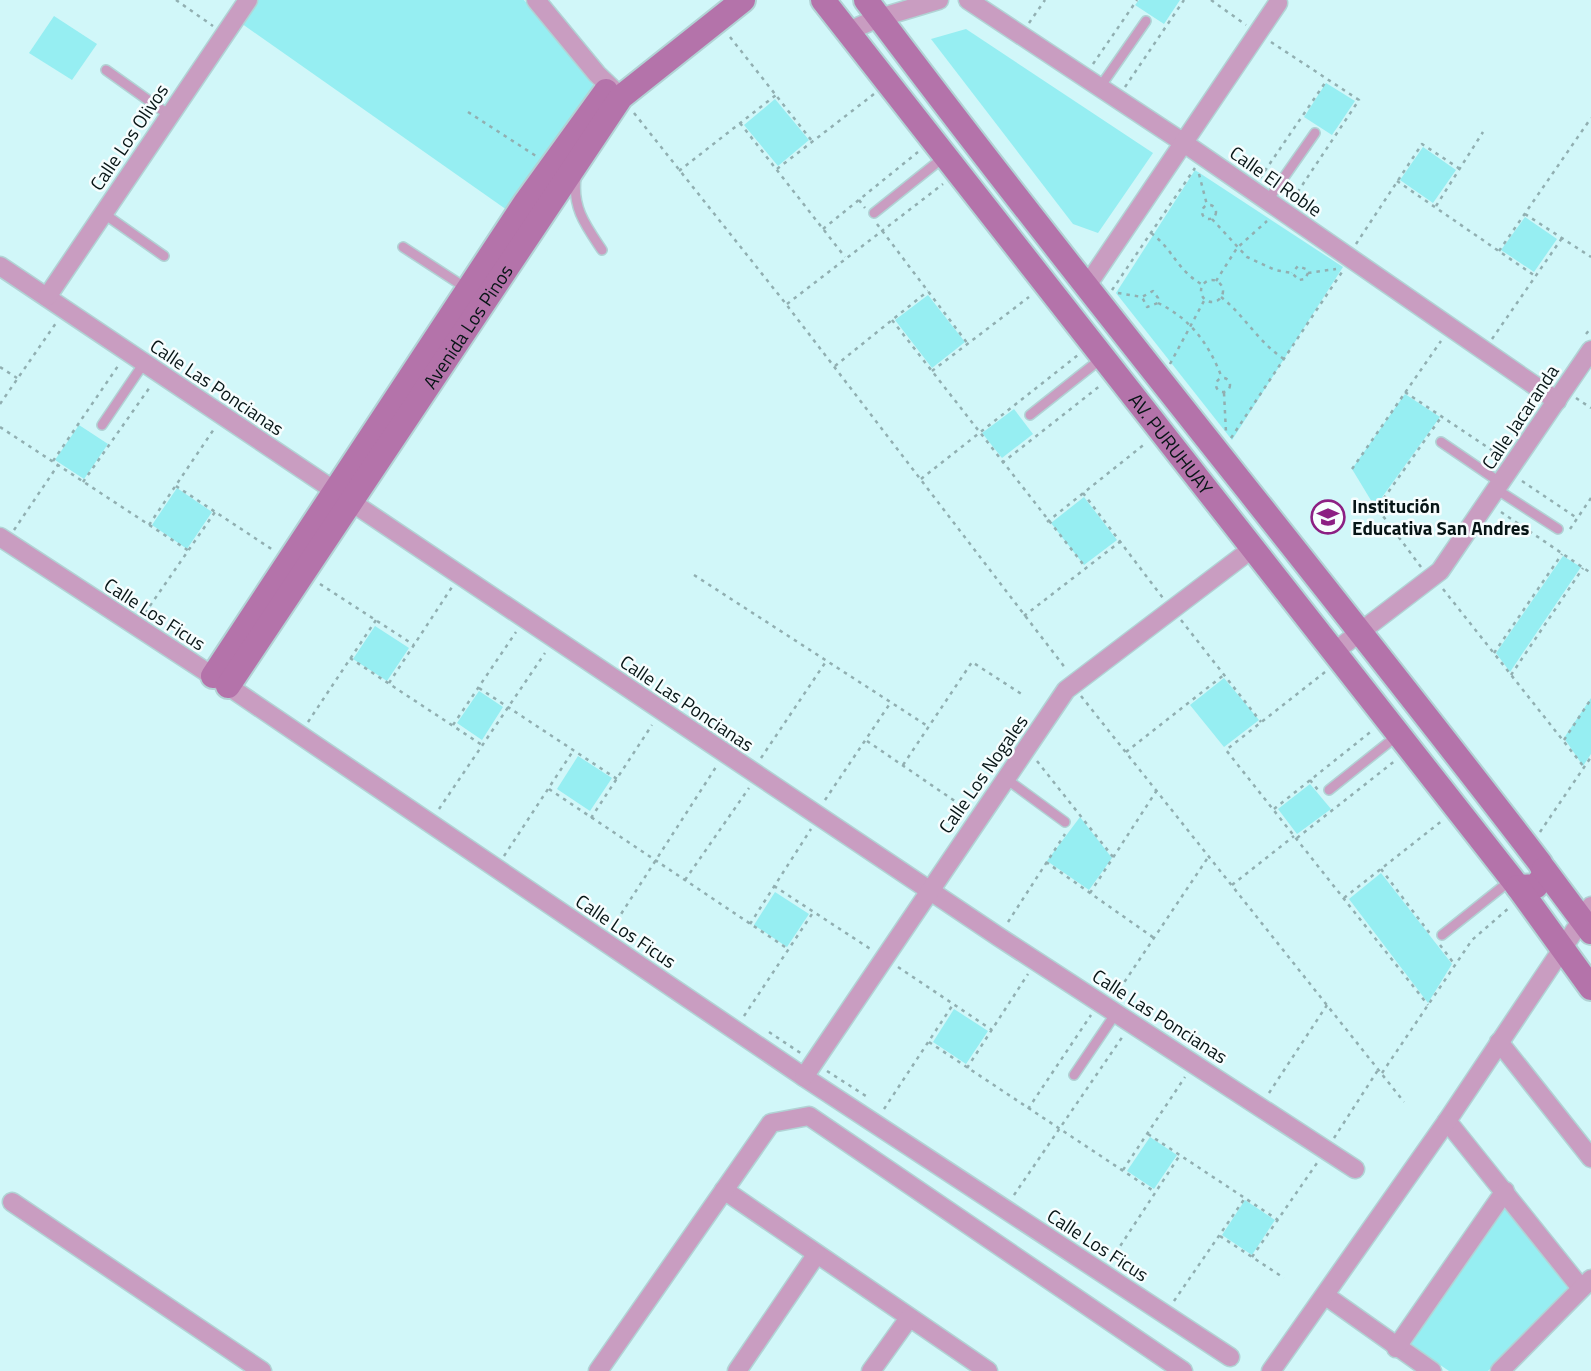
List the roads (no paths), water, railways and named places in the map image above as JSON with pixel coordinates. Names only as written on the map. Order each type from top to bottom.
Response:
[{"type":"main road","name":"Avenida Los Pinos","points":[[342,497],[468,289],[615,91],[717,0]]},
{"type":"main road","name":"Avenida Los Pinos","points":[[220,681],[342,497],[589,144],[615,91],[743,0]]},
{"type":"main road","name":"AV. PURUHUAY","points":[[824,0],[939,161],[1092,355],[1253,548],[1391,740],[1591,988]]},
{"type":"main road","name":"AV. PURUHUAY","points":[[872,9],[1086,287],[1361,630],[1544,869],[1588,919]]},
{"type":"main road","points":[[1514,890],[1536,886],[1543,879],[1544,869]]},
{"type":"street","name":"Calle Los Olivos","points":[[47,297],[248,0]]},
{"type":"street","points":[[536,0],[615,91]]},
{"type":"street","points":[[848,31],[872,9],[939,0]]},
{"type":"street","name":"Calle El Roble","points":[[968,0],[1184,143],[1252,190],[1275,210],[1348,256],[1484,350],[1565,398]]},
{"type":"street","points":[[1086,287],[1278,3]]},
{"type":"street","name":"Calle Las Poncianas","points":[[0,266],[928,890],[1115,1005],[1355,1169]]},
{"type":"street","name":"Calle Jacaranda","points":[[1331,660],[1361,630],[1440,571],[1565,398],[1591,350]]},
{"type":"street","name":"Calle Los Ficus","points":[[3,539],[220,681],[804,1077],[1230,1357]]},
{"type":"street","name":"Calle Los Nogales","points":[[804,1077],[928,890],[1066,690],[1078,688],[1253,548]]},
{"type":"street","points":[[1271,1371],[1447,1121],[1561,950],[1588,919]]},
{"type":"street","points":[[1499,1042],[1591,1158]]},
{"type":"street","points":[[598,1371],[771,1123],[808,1116],[1183,1371]]},
{"type":"street","points":[[1447,1121],[1586,1284],[1500,1371]]},
{"type":"street","points":[[724,1190],[985,1370]]},
{"type":"street","points":[[1396,1348],[1505,1191]]},
{"type":"street","points":[[12,1202],[262,1371]]},
{"type":"street","points":[[737,1371],[816,1255]]},
{"type":"street","points":[[1326,1296],[1432,1371]]},
{"type":"street","points":[[871,1371],[909,1318]]},
{"type":"lane","points":[[1100,87],[1146,21]]},
{"type":"lane","points":[[106,70],[169,115]]},
{"type":"lane","points":[[1275,210],[1315,133]]},
{"type":"lane","points":[[589,144],[576,179],[573,199],[588,231],[603,250]]},
{"type":"lane","points":[[871,214],[939,161]]},
{"type":"lane","points":[[103,214],[164,256]]},
{"type":"lane","points":[[403,247],[468,289]]},
{"type":"lane","points":[[1030,415],[1092,355]]},
{"type":"lane","points":[[103,425],[144,363]]},
{"type":"lane","points":[[1441,442],[1505,483],[1558,529]]},
{"type":"lane","points":[[1329,790],[1391,740]]},
{"type":"lane","points":[[1005,778],[1069,823]]},
{"type":"lane","points":[[1442,935],[1514,890]]},
{"type":"lane","points":[[1074,1074],[1115,1005]]},
{"type":"place","name":"Institución Educativa San Andres","points":[[1328,517]]}]
